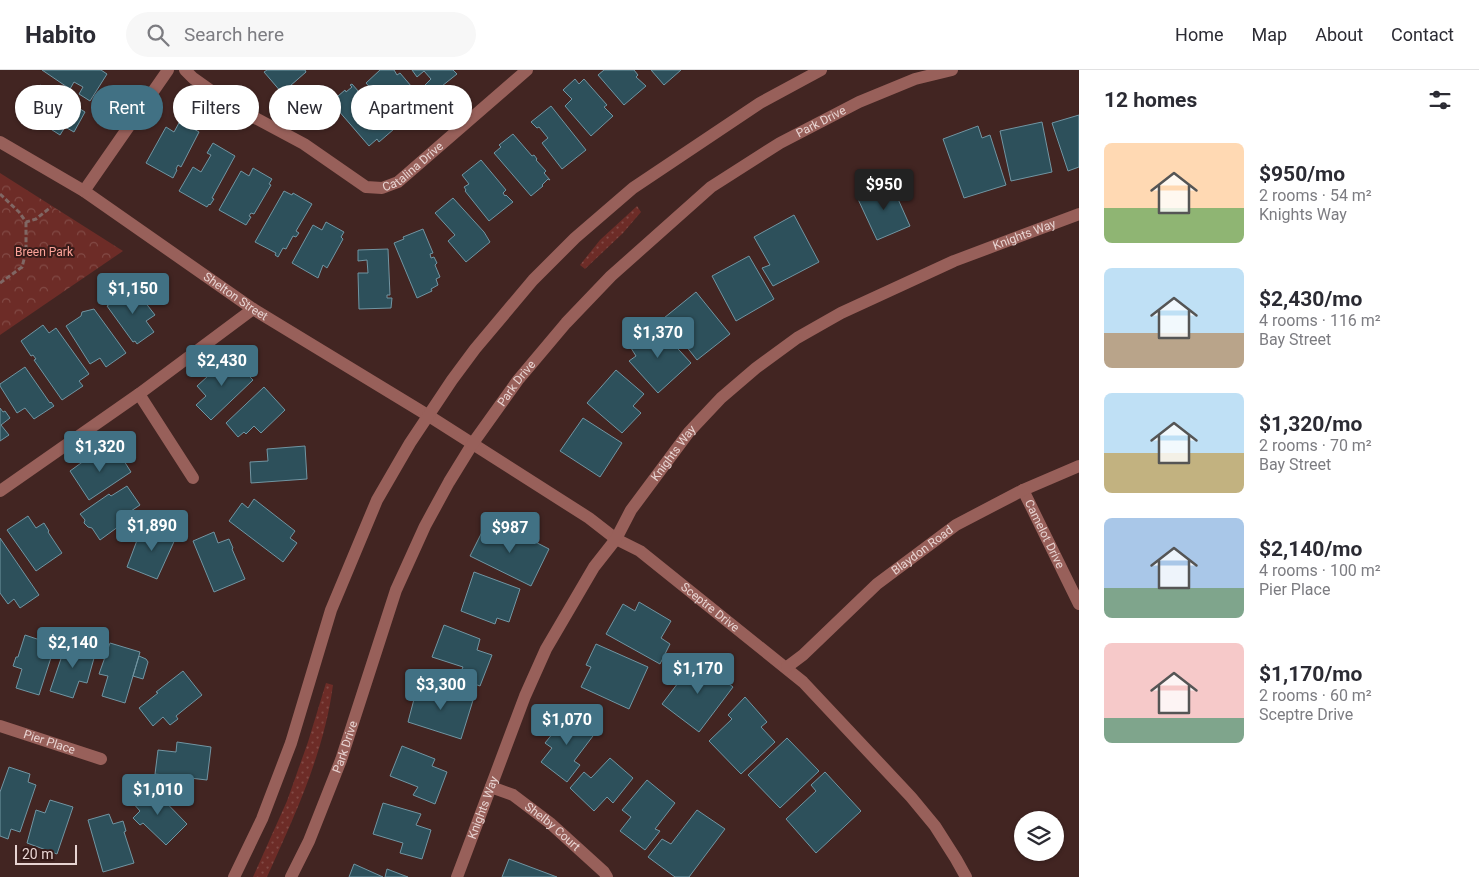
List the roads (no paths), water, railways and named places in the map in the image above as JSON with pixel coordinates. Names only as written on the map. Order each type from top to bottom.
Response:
[{"type":"street","points":[[84,191],[168,70]]},
{"type":"street","name":"Catalina Drive","points":[[185,70],[192,78],[231,105],[304,144],[366,187],[382,188],[398,182],[527,70]]},
{"type":"street","points":[[234,877],[262,818],[288,751],[331,610],[377,500],[410,444],[452,380],[525,289],[575,238],[633,188],[760,103],[821,70]]},
{"type":"street","name":"Park Drive","points":[[291,877],[309,841],[341,760],[396,590],[426,526],[473,444],[518,380],[566,323],[611,276],[711,188],[780,143],[913,73],[952,70]]},
{"type":"street","name":"Shelton Street","points":[[0,142],[84,191],[253,309],[452,430]]},
{"type":"street","name":"Knights Way","points":[[457,877],[525,696],[546,649],[594,567],[616,539],[631,510],[689,432],[721,398],[756,368],[797,338],[841,313],[954,261],[1079,214]]},
{"type":"street","points":[[0,491],[139,394],[253,309]]},
{"type":"street","points":[[139,394],[193,478]]},
{"type":"street","name":"Sceptre Drive","points":[[452,430],[589,518],[616,539],[640,551],[787,667],[911,797],[935,826],[966,877]]},
{"type":"street","name":"Blaydon Road","points":[[787,667],[803,655],[877,584],[956,525],[1023,490],[1079,466]]},
{"type":"street","name":"Camelot Drive","points":[[1023,490],[1037,522],[1079,604]]},
{"type":"street","name":"Pier Place","points":[[0,726],[101,758]]},
{"type":"street","name":"Shelby Court","points":[[491,787],[513,795],[550,823],[604,872],[607,877]]},
{"type":"park label","name":"Breen Park","points":[[44,252]]}]
